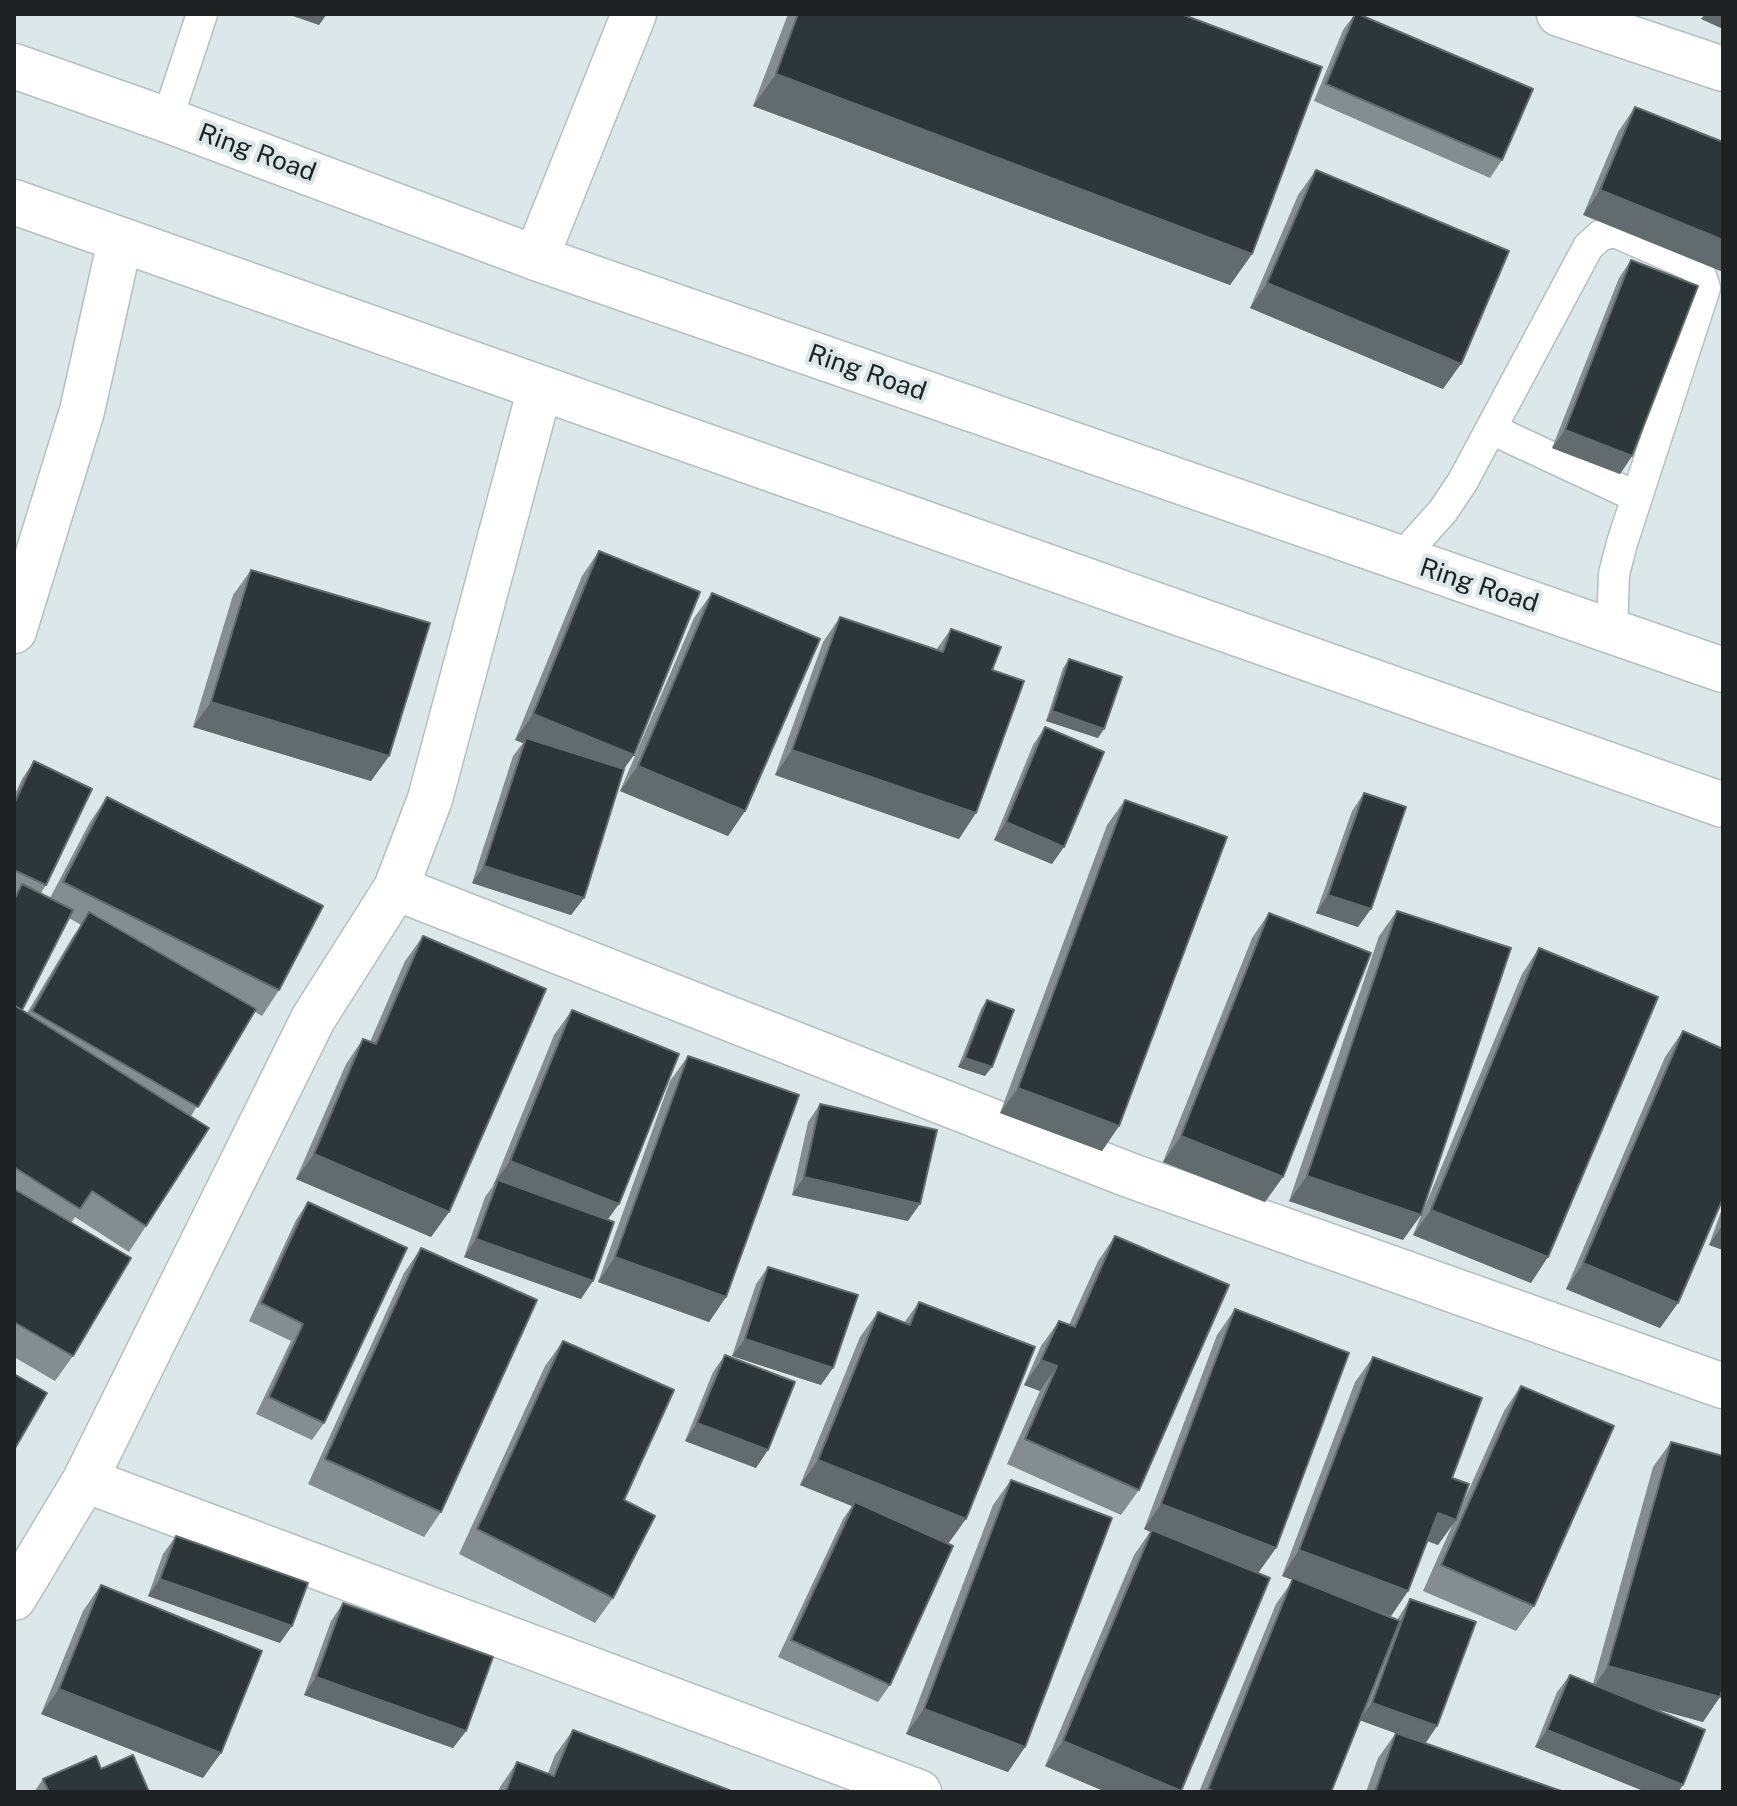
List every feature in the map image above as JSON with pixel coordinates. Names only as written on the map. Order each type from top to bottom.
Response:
[{"type":"street","points":[[536,258],[634,14]]},
{"type":"street","points":[[1559,14],[1723,69]]},
{"type":"street","name":"Ring Road","points":[[14,66],[536,258],[1723,670]]},
{"type":"street","points":[[14,202],[1723,805]]},
{"type":"street","points":[[14,631],[82,411],[120,241]]},
{"type":"street","points":[[14,1598],[85,1480],[313,1019],[396,888],[430,799],[540,388]]},
{"type":"street","points":[[396,888],[1129,1175],[1723,1386]]},
{"type":"street","points":[[85,1480],[919,1792]]},
{"type":"lane","points":[[167,120],[202,14]]},
{"type":"lane","points":[[1399,560],[1443,511],[1463,481],[1588,247],[1601,235],[1615,232],[1692,266],[1701,276],[1705,288],[1614,574],[1612,631]]},
{"type":"lane","points":[[1491,429],[1637,497]]},
{"type":"building","points":[[798,14],[1181,14],[1322,67],[1252,254],[776,74]]},
{"type":"building","points":[[1355,14],[1533,89],[1502,160],[1326,84]]},
{"type":"building","points":[[1635,107],[1723,142],[1723,240],[1600,190]]},
{"type":"building","points":[[1316,170],[1509,251],[1461,364],[1267,283]]},
{"type":"building","points":[[1631,260],[1698,286],[1632,456],[1565,430]]},
{"type":"building","points":[[599,551],[700,592],[634,755],[533,714]]},
{"type":"building","points":[[251,570],[430,623],[389,756],[211,702]]},
{"type":"building","points":[[712,593],[820,639],[745,811],[638,766]]},
{"type":"building","points":[[840,617],[943,652],[951,629],[1001,647],[992,670],[1024,681],[976,813],[792,750]]},
{"type":"building","points":[[1069,659],[1122,677],[1104,729],[1052,711]]},
{"type":"building","points":[[1045,727],[1104,752],[1064,847],[1006,822]]},
{"type":"building","points":[[526,738],[624,769],[584,898],[484,866]]},
{"type":"building","points":[[34,761],[92,789],[46,885],[14,870],[14,804]]},
{"type":"building","points":[[1364,793],[1406,807],[1371,909],[1328,895]]},
{"type":"building","points":[[107,797],[323,906],[279,990],[63,882]]},
{"type":"building","points":[[1125,800],[1227,837],[1119,1126],[1018,1088]]},
{"type":"building","points":[[22,884],[73,910],[22,1010],[14,1005],[14,900]]},
{"type":"building","points":[[1397,911],[1511,948],[1421,1215],[1307,1176]]},
{"type":"building","points":[[89,912],[256,1009],[198,1107],[32,1011]]},
{"type":"building","points":[[1269,913],[1371,953],[1283,1177],[1181,1136]]},
{"type":"building","points":[[423,936],[546,989],[449,1212],[314,1154],[363,1039],[376,1044]]},
{"type":"building","points":[[1539,948],[1658,997],[1548,1257],[1431,1210]]},
{"type":"building","points":[[987,1000],[1014,1010],[992,1067],[965,1058]]},
{"type":"building","points":[[14,1005],[209,1128],[146,1226],[92,1191],[80,1209],[14,1167]]},
{"type":"building","points":[[572,1010],[679,1054],[619,1204],[510,1161]]},
{"type":"building","points":[[1683,1031],[1723,1049],[1723,1198],[1678,1303],[1583,1263]]},
{"type":"building","points":[[688,1056],[799,1095],[726,1297],[615,1257]]},
{"type":"building","points":[[820,1104],[937,1130],[920,1204],[804,1177]]},
{"type":"building","points":[[498,1180],[614,1222],[593,1281],[476,1239]]},
{"type":"building","points":[[14,1189],[131,1258],[73,1356],[14,1322]]},
{"type":"building","points":[[308,1202],[407,1248],[324,1423],[269,1397],[303,1324],[261,1303]]},
{"type":"building","points":[[1115,1236],[1229,1285],[1139,1490],[1025,1439],[1057,1366],[1041,1360],[1059,1321],[1075,1327]]},
{"type":"building","points":[[421,1248],[537,1300],[441,1512],[325,1459]]},
{"type":"building","points":[[768,1267],[858,1295],[833,1368],[745,1339]]},
{"type":"building","points":[[919,1302],[1035,1347],[966,1519],[818,1460],[878,1312],[910,1325]]},
{"type":"building","points":[[1235,1309],[1349,1353],[1276,1548],[1161,1504]]},
{"type":"building","points":[[563,1341],[674,1390],[624,1500],[655,1516],[613,1598],[477,1529]]},
{"type":"building","points":[[725,1355],[795,1382],[768,1450],[697,1423]]},
{"type":"building","points":[[1373,1357],[1482,1398],[1452,1478],[1469,1484],[1456,1520],[1438,1513],[1408,1591],[1299,1550]]},
{"type":"building","points":[[14,1374],[47,1393],[14,1450]]},
{"type":"building","points":[[1521,1386],[1614,1426],[1534,1606],[1441,1565]]},
{"type":"building","points":[[1671,1442],[1723,1456],[1723,1687],[1720,1697],[1608,1666]]},
{"type":"building","points":[[1011,1480],[1112,1518],[1025,1747],[924,1709]]},
{"type":"building","points":[[855,1502],[953,1546],[890,1685],[791,1640]]},
{"type":"building","points":[[1152,1530],[1270,1578],[1181,1791],[1063,1741]]},
{"type":"building","points":[[176,1536],[308,1583],[292,1626],[160,1579]]},
{"type":"building","points":[[1293,1578],[1400,1621],[1331,1792],[1216,1792],[1208,1789]]},
{"type":"building","points":[[101,1585],[262,1651],[221,1753],[59,1689]]},
{"type":"building","points":[[1410,1599],[1476,1622],[1437,1726],[1372,1703]]},
{"type":"building","points":[[343,1603],[493,1657],[466,1731],[316,1677]]},
{"type":"building","points":[[1570,1675],[1705,1730],[1683,1785],[1547,1730]]},
{"type":"building","points":[[573,1730],[734,1792],[506,1792],[517,1762],[554,1776]]},
{"type":"building","points":[[1396,1733],[1561,1791],[1375,1792]]},
{"type":"building","points":[[133,1755],[149,1792],[49,1792],[43,1779],[96,1756],[101,1769]]}]
